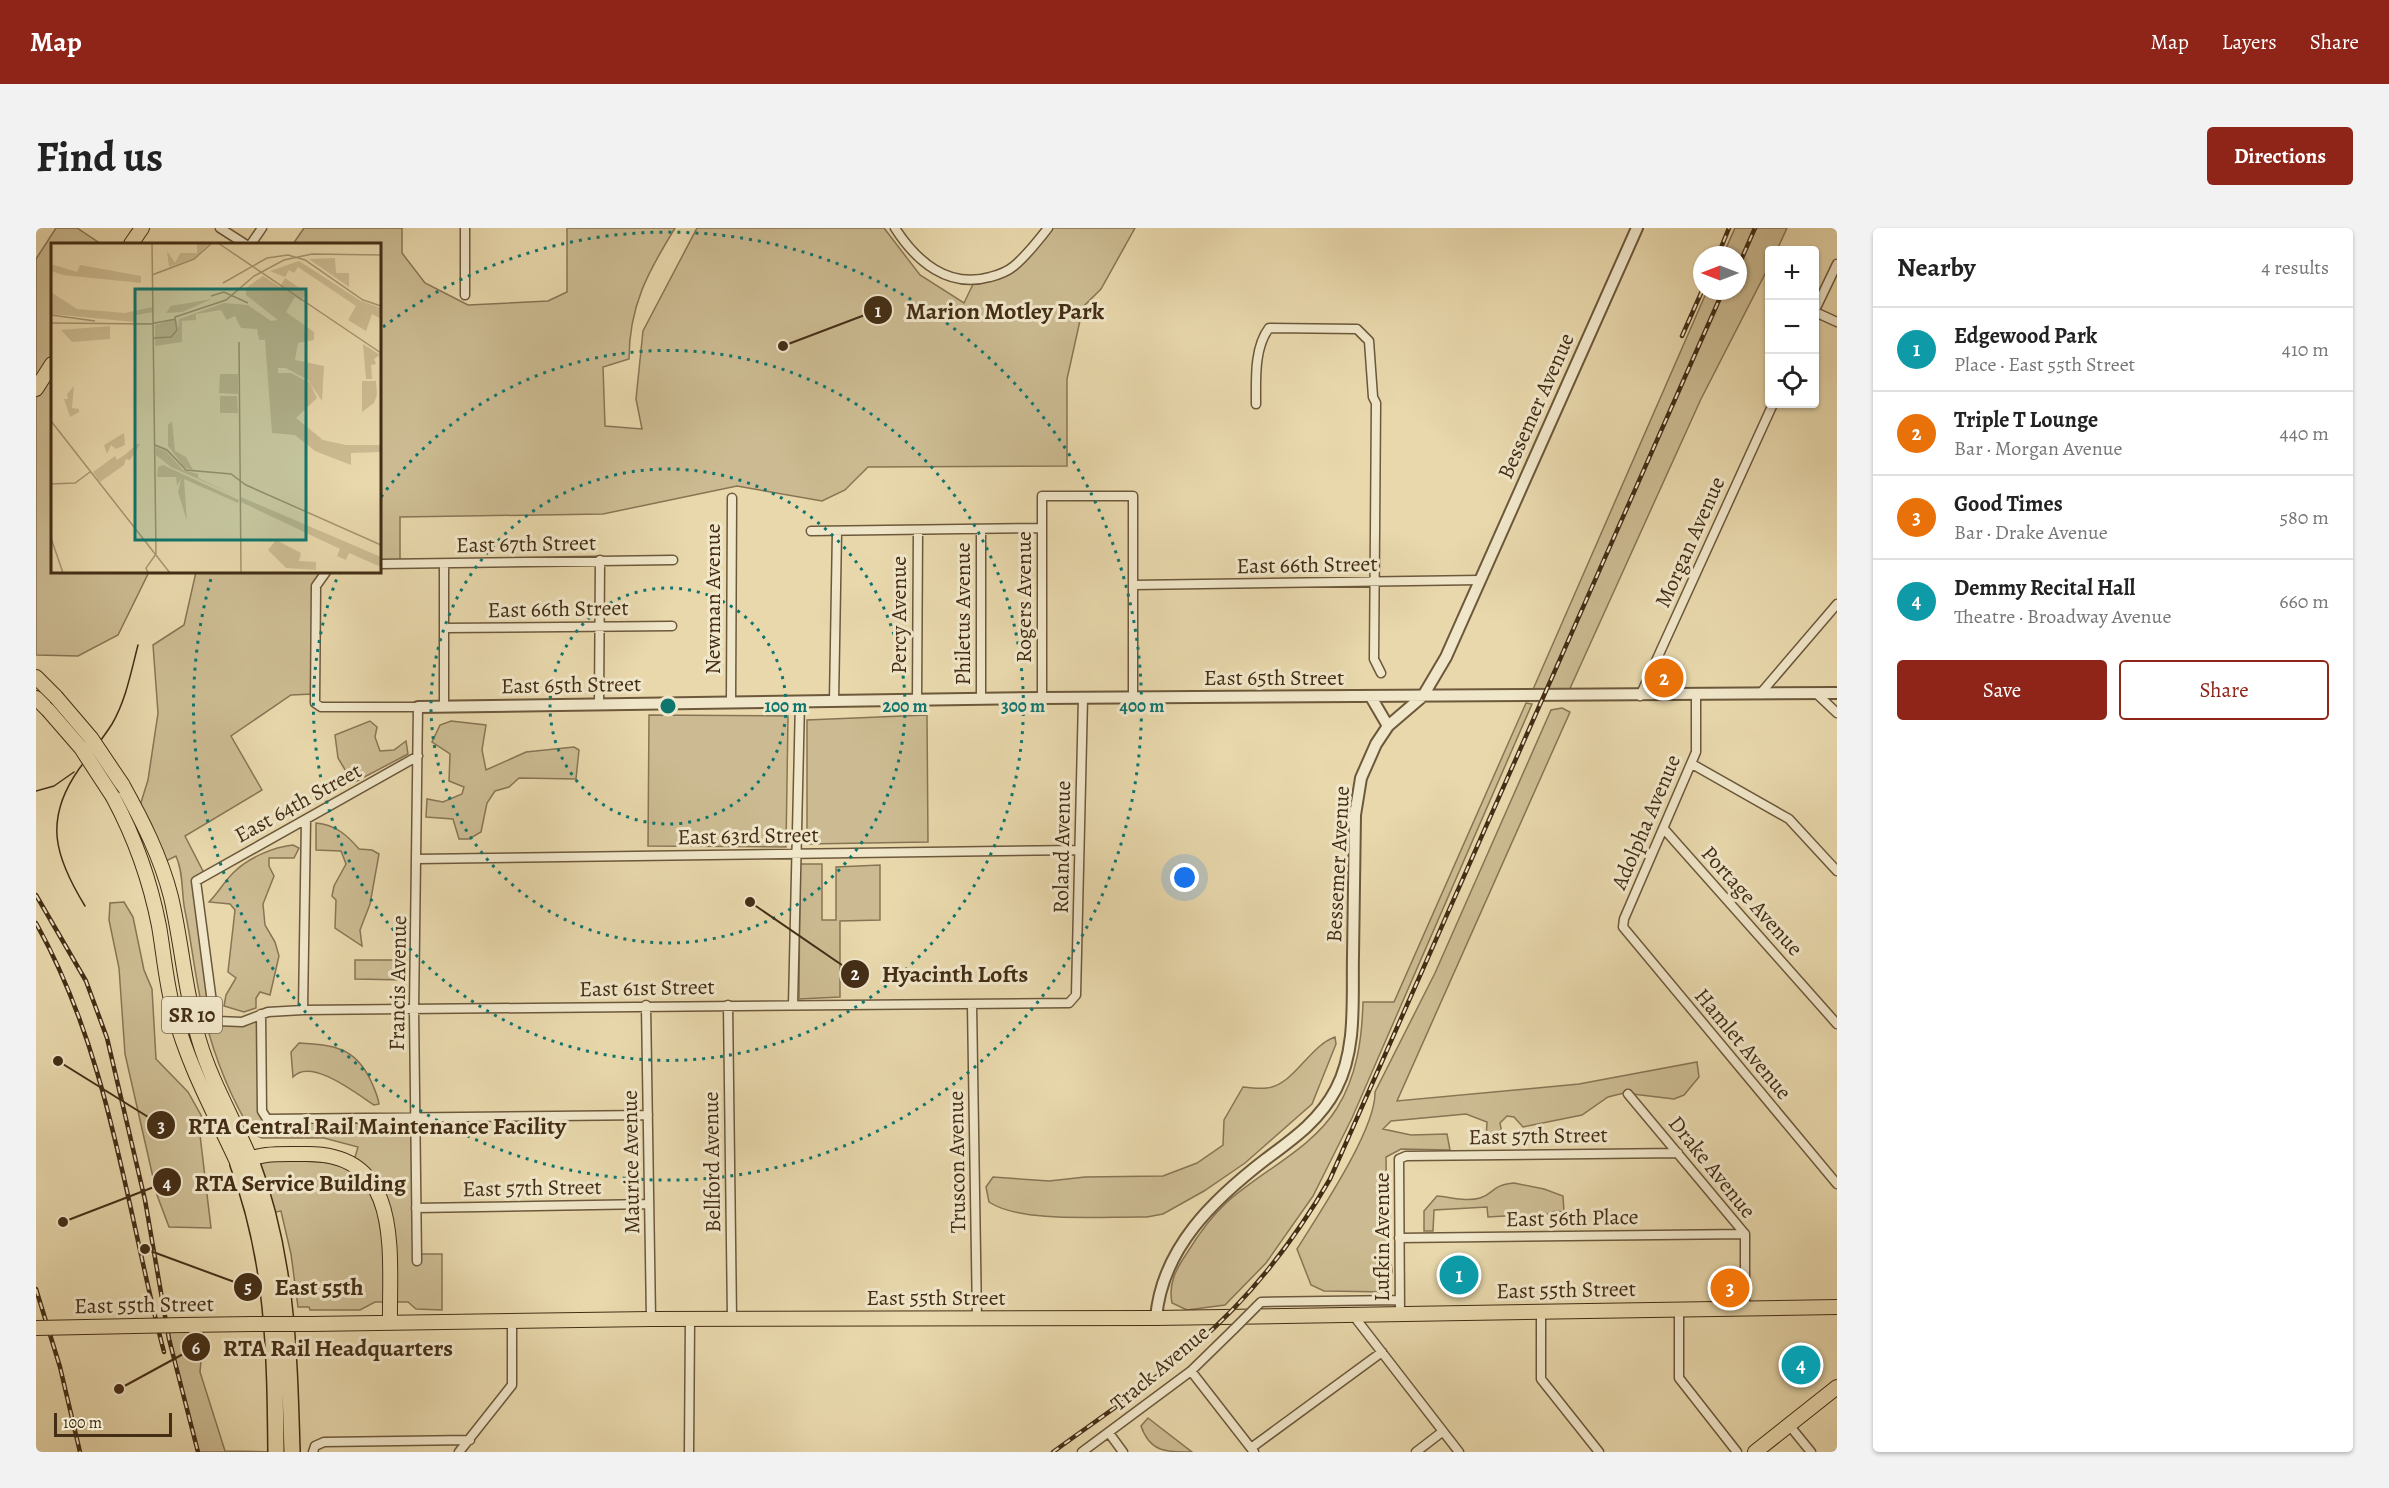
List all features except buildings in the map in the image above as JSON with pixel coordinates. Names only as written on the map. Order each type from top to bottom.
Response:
[{"type":"highway","points":[[244,1161],[272,1302],[276,1452]]},
{"type":"highway","points":[[244,1161],[274,1234],[285,1290],[292,1452]]},
{"type":"main road","points":[[132,243],[142,228]]},
{"type":"main road","points":[[36,389],[51,366]]},
{"type":"main road","name":"SR 10","points":[[36,677],[87,732],[122,784],[147,832],[170,895],[199,1042],[244,1161]]},
{"type":"main road","name":"SR 10","points":[[36,698],[85,754],[113,797],[136,845],[149,886],[170,997],[182,1039],[200,1085],[244,1161]]},
{"type":"main road","points":[[244,1161],[262,1155],[329,1155],[353,1164],[372,1180],[382,1197],[386,1216],[390,1323]]},
{"type":"main road","name":"East 55th Street","points":[[36,1328],[651,1319],[1156,1318],[1353,1315],[1400,1307],[1541,1312],[1837,1307]]},
{"type":"main road","points":[[1755,1452],[1837,1387]]},
{"type":"street","points":[[220,228],[243,243]]},
{"type":"street","points":[[252,243],[262,228]]},
{"type":"street","points":[[465,228],[465,295]]},
{"type":"street","points":[[895,228],[919,259],[947,276],[961,279],[984,279],[1013,267],[1048,228]]},
{"type":"street","name":"Bessemer Avenue","points":[[1156,1318],[1158,1296],[1164,1280],[1194,1225],[1231,1187],[1313,1122],[1325,1107],[1343,1074],[1352,1030],[1357,797],[1367,762],[1388,726],[1423,696],[1446,657],[1636,228]]},
{"type":"street","points":[[1819,303],[1837,264]]},
{"type":"street","points":[[1819,314],[1837,322]]},
{"type":"street","points":[[1256,404],[1260,346],[1269,328],[1357,329],[1369,341],[1373,397],[1376,404],[1375,663],[1382,673]]},
{"type":"street","name":"Morgan Avenue","points":[[1640,696],[1771,408]]},
{"type":"street","name":"Rogers Avenue","points":[[1042,698],[1042,496],[1134,496],[1134,585]]},
{"type":"street","name":"Newman Avenue","points":[[731,701],[732,498]]},
{"type":"street","points":[[811,531],[1042,528]]},
{"type":"street","name":"Philetus Avenue","points":[[981,529],[981,699]]},
{"type":"street","name":"Percy Avenue","points":[[917,700],[918,530]]},
{"type":"street","points":[[834,701],[837,531]]},
{"type":"street","points":[[599,704],[600,560]]},
{"type":"street","name":"East 67th Street","points":[[381,564],[673,560]]},
{"type":"street","points":[[444,564],[444,706]]},
{"type":"street","name":"East 65th Street","points":[[325,573],[316,586],[313,694],[315,703],[321,707],[1042,698],[1371,698],[1837,693]]},
{"type":"street","name":"East 66th Street","points":[[1134,585],[1480,580]]},
{"type":"street","points":[[1133,698],[1134,585]]},
{"type":"street","points":[[1760,694],[1837,604]]},
{"type":"street","name":"East 66th Street","points":[[445,628],[672,626]]},
{"type":"street","name":"Adolpha Avenue","points":[[1623,927],[1624,919],[1696,752],[1696,694]]},
{"type":"street","points":[[1817,694],[1837,713]]},
{"type":"street","name":"Roland Avenue","points":[[1076,996],[1083,698]]},
{"type":"street","points":[[1371,698],[1388,726]]},
{"type":"street","points":[[793,1005],[800,701]]},
{"type":"street","name":"Francis Avenue","points":[[417,1261],[414,1010],[418,859],[418,706]]},
{"type":"street","name":"East 64th Street","points":[[217,1021],[213,1010],[195,882],[418,756]]},
{"type":"street","points":[[1692,764],[1789,819],[1837,871]]},
{"type":"street","points":[[303,1010],[306,820]]},
{"type":"street","name":"Portage Avenue","points":[[1664,830],[1837,1024]]},
{"type":"street","name":"East 63rd Street","points":[[418,859],[1079,850]]},
{"type":"street","name":"Hamlet Avenue","points":[[1623,927],[1837,1184]]},
{"type":"street","name":"East 61st Street","points":[[217,1021],[245,1021],[261,1014],[303,1010],[646,1005],[1069,1003],[1076,996]]},
{"type":"street","name":"Truscon Avenue","points":[[972,1004],[977,1319]]},
{"type":"street","name":"Maurice Avenue","points":[[646,1005],[651,1319]]},
{"type":"street","name":"Bellford Avenue","points":[[728,1005],[732,1319]]},
{"type":"street","points":[[261,1014],[264,1117],[272,1119],[648,1115]]},
{"type":"street","name":"Drake Avenue","points":[[1628,1094],[1744,1234],[1745,1309]]},
{"type":"street","name":"East 57th Street","points":[[1399,1159],[1406,1156],[1678,1153]]},
{"type":"street","name":"Lufkin Avenue","points":[[1399,1159],[1400,1307]]},
{"type":"street","name":"East 57th Street","points":[[416,1208],[649,1203]]},
{"type":"street","name":"East 56th Place","points":[[1400,1238],[1744,1234]]},
{"type":"street","name":"Track Avenue","points":[[1082,1452],[1191,1371],[1261,1302],[1400,1307]]},
{"type":"street","points":[[1679,1310],[1679,1378],[1737,1452]]},
{"type":"street","points":[[1541,1312],[1541,1379],[1599,1452]]},
{"type":"street","points":[[1353,1315],[1459,1452]]},
{"type":"street","points":[[689,1452],[690,1319]]},
{"type":"street","points":[[459,1452],[512,1385],[512,1321]]},
{"type":"street","points":[[1191,1371],[1253,1450],[1382,1353]]},
{"type":"street","points":[[1789,1425],[1811,1452]]},
{"type":"street","points":[[1416,1452],[1442,1432]]},
{"type":"street","points":[[1109,1433],[1123,1452]]},
{"type":"street","points":[[314,1449],[324,1442],[470,1440]]},
{"type":"shaded area","points":[[56,228],[77,228],[100,243],[51,243],[51,573],[149,573],[118,635],[78,656],[36,655],[36,259]]},
{"type":"shaded area","points":[[304,228],[402,228],[402,253],[425,283],[468,305],[548,301],[567,292],[567,228],[675,228],[656,260],[636,306],[632,322],[629,359],[603,367],[605,426],[642,429],[636,399],[643,331],[697,228],[884,228],[920,275],[964,303],[975,280],[1013,267],[1048,228],[1135,228],[1101,289],[1083,307],[1067,379],[1067,466],[868,467],[845,490],[822,501],[737,486],[603,514],[400,517],[400,564],[381,564],[381,243],[294,243]]},
{"type":"shaded area","points":[[1735,228],[1787,228],[1779,246],[1765,246],[1765,274],[1701,399],[1567,695],[1531,694],[1703,300],[1747,300],[1747,246],[1727,246]]},
{"type":"shaded area","points":[[196,573],[325,573],[321,576],[313,694],[291,695],[231,736],[262,790],[185,836],[205,875],[197,880],[213,1010],[224,1022],[261,1014],[263,1115],[416,1118],[417,1254],[442,1254],[442,1310],[416,1309],[408,1302],[375,1302],[360,1310],[310,1310],[309,1307],[298,1307],[291,1254],[281,1211],[269,1213],[250,1158],[353,1164],[358,1147],[324,1138],[262,1138],[253,1134],[217,1059],[198,986],[179,863],[176,856],[160,864],[138,812],[148,780],[158,713],[153,645],[184,625]]},
{"type":"shaded area","points":[[1526,703],[1532,704],[1352,1118],[1313,1196],[1266,1263],[1225,1305],[1187,1310],[1172,1303],[1171,1289],[1176,1271],[1210,1220],[1240,1191],[1314,1136],[1337,1108],[1354,1070],[1363,1002],[1394,1002]]},
{"type":"shaded area","points":[[1562,708],[1570,712],[1397,1101],[1579,1084],[1697,1062],[1699,1077],[1684,1095],[1674,1099],[1624,1093],[1608,1097],[1582,1115],[1523,1127],[1514,1117],[1507,1116],[1500,1123],[1503,1139],[1486,1140],[1487,1122],[1466,1114],[1391,1121],[1383,1129],[1411,1135],[1447,1134],[1450,1150],[1401,1149],[1386,1157],[1387,1229],[1392,1271],[1388,1292],[1324,1291],[1311,1285],[1297,1249],[1344,1172],[1366,1128],[1373,1108],[1375,1092],[1435,973],[1551,710]]},
{"type":"shaded area","points":[[649,715],[788,716],[786,847],[648,846]]},
{"type":"shaded area","points":[[927,715],[928,842],[807,844],[807,720]]},
{"type":"shaded area","points":[[370,721],[377,727],[375,737],[380,751],[394,750],[406,741],[408,754],[353,783],[338,758],[335,735]]},
{"type":"shaded area","points":[[451,721],[486,725],[482,750],[486,770],[526,752],[574,747],[579,750],[576,779],[519,778],[509,787],[495,791],[487,803],[481,832],[469,839],[459,839],[453,819],[426,817],[427,799],[443,802],[462,794],[464,787],[449,781],[450,754],[432,742],[440,725]]},
{"type":"shaded area","points":[[316,823],[340,832],[359,849],[372,850],[379,854],[370,904],[360,930],[362,946],[335,928],[336,900],[332,896],[334,886],[346,864],[341,851],[316,850]]},
{"type":"shaded area","points":[[293,845],[299,848],[294,858],[269,858],[269,866],[274,876],[263,904],[265,925],[275,942],[279,956],[270,995],[260,992],[256,998],[256,1008],[244,1012],[224,1006],[226,995],[236,978],[228,972],[235,910],[230,904],[209,902],[230,876],[253,858]]},
{"type":"shaded area","points":[[800,864],[822,864],[822,920],[836,920],[836,867],[880,865],[880,920],[840,921],[840,997],[799,999]]},
{"type":"shaded area","points":[[124,902],[133,917],[144,970],[152,989],[156,1059],[188,1092],[202,1117],[200,1135],[211,1228],[169,1227],[157,1195],[125,1054],[119,968],[109,920],[110,903]]},
{"type":"shaded area","points":[[355,960],[405,960],[405,980],[355,979]]},
{"type":"shaded area","points":[[1335,1037],[1336,1044],[1312,1104],[1245,1163],[1204,1191],[1163,1214],[1147,1217],[1088,1218],[1043,1216],[1004,1209],[989,1202],[986,1187],[993,1177],[1049,1181],[1085,1177],[1163,1176],[1197,1163],[1223,1145],[1224,1120],[1243,1087],[1264,1088],[1277,1085],[1294,1073],[1317,1048]]},
{"type":"shaded area","points":[[299,1043],[333,1047],[358,1061],[375,1089],[379,1104],[374,1105],[346,1086],[322,1074],[311,1071],[301,1072],[293,1077],[291,1052]]},
{"type":"shaded area","points":[[1514,1183],[1544,1189],[1563,1196],[1564,1212],[1556,1211],[1536,1218],[1522,1215],[1488,1217],[1487,1207],[1434,1210],[1433,1231],[1424,1231],[1424,1211],[1437,1196],[1475,1199],[1501,1186]]},
{"type":"shaded area","points":[[167,1325],[204,1325],[200,1372],[225,1451],[276,1452],[198,1452]]},
{"type":"shaded area","points":[[1148,1418],[1192,1452],[1166,1451],[1154,1446],[1141,1426]]},
{"type":"tram line","points":[[85,906],[60,855],[57,822],[68,788],[117,715],[128,686],[138,645]]},
{"type":"tram line","points":[[36,791],[54,786],[74,772]]},
{"type":"railway","points":[[1722,246],[1729,228]]},
{"type":"railway","points":[[1747,246],[1755,228]]},
{"type":"railway","points":[[1682,336],[1698,300]]},
{"type":"railway","points":[[1053,1452],[1161,1373],[1215,1327],[1270,1268],[1330,1179],[1719,300]]},
{"type":"railway","points":[[36,895],[86,981],[107,1038],[145,1200],[169,1339],[198,1452]]},
{"type":"railway","points":[[36,923],[61,973],[82,1025],[99,1079],[114,1133],[164,1352]]},
{"type":"railway","points":[[36,1289],[60,1367],[80,1452]]},
{"type":"place","name":"Marion Motley Park","points":[[783,346]]},
{"type":"place","name":"Triple T Lounge","points":[[1664,678]]},
{"type":"place","name":"Hyacinth Lofts","points":[[750,902]]},
{"type":"place","name":"RTA Central Rail Maintenance Facility","points":[[58,1061]]},
{"type":"place","name":"RTA Service Building","points":[[63,1222]]},
{"type":"place","name":"East 55th","points":[[145,1249]]},
{"type":"place","name":"Edgewood Park","points":[[1459,1275]]},
{"type":"place","name":"Good Times","points":[[1730,1288]]},
{"type":"place","name":"Demmy Recital Hall","points":[[1801,1365]]},
{"type":"place","name":"RTA Rail Headquarters","points":[[119,1389]]}]
